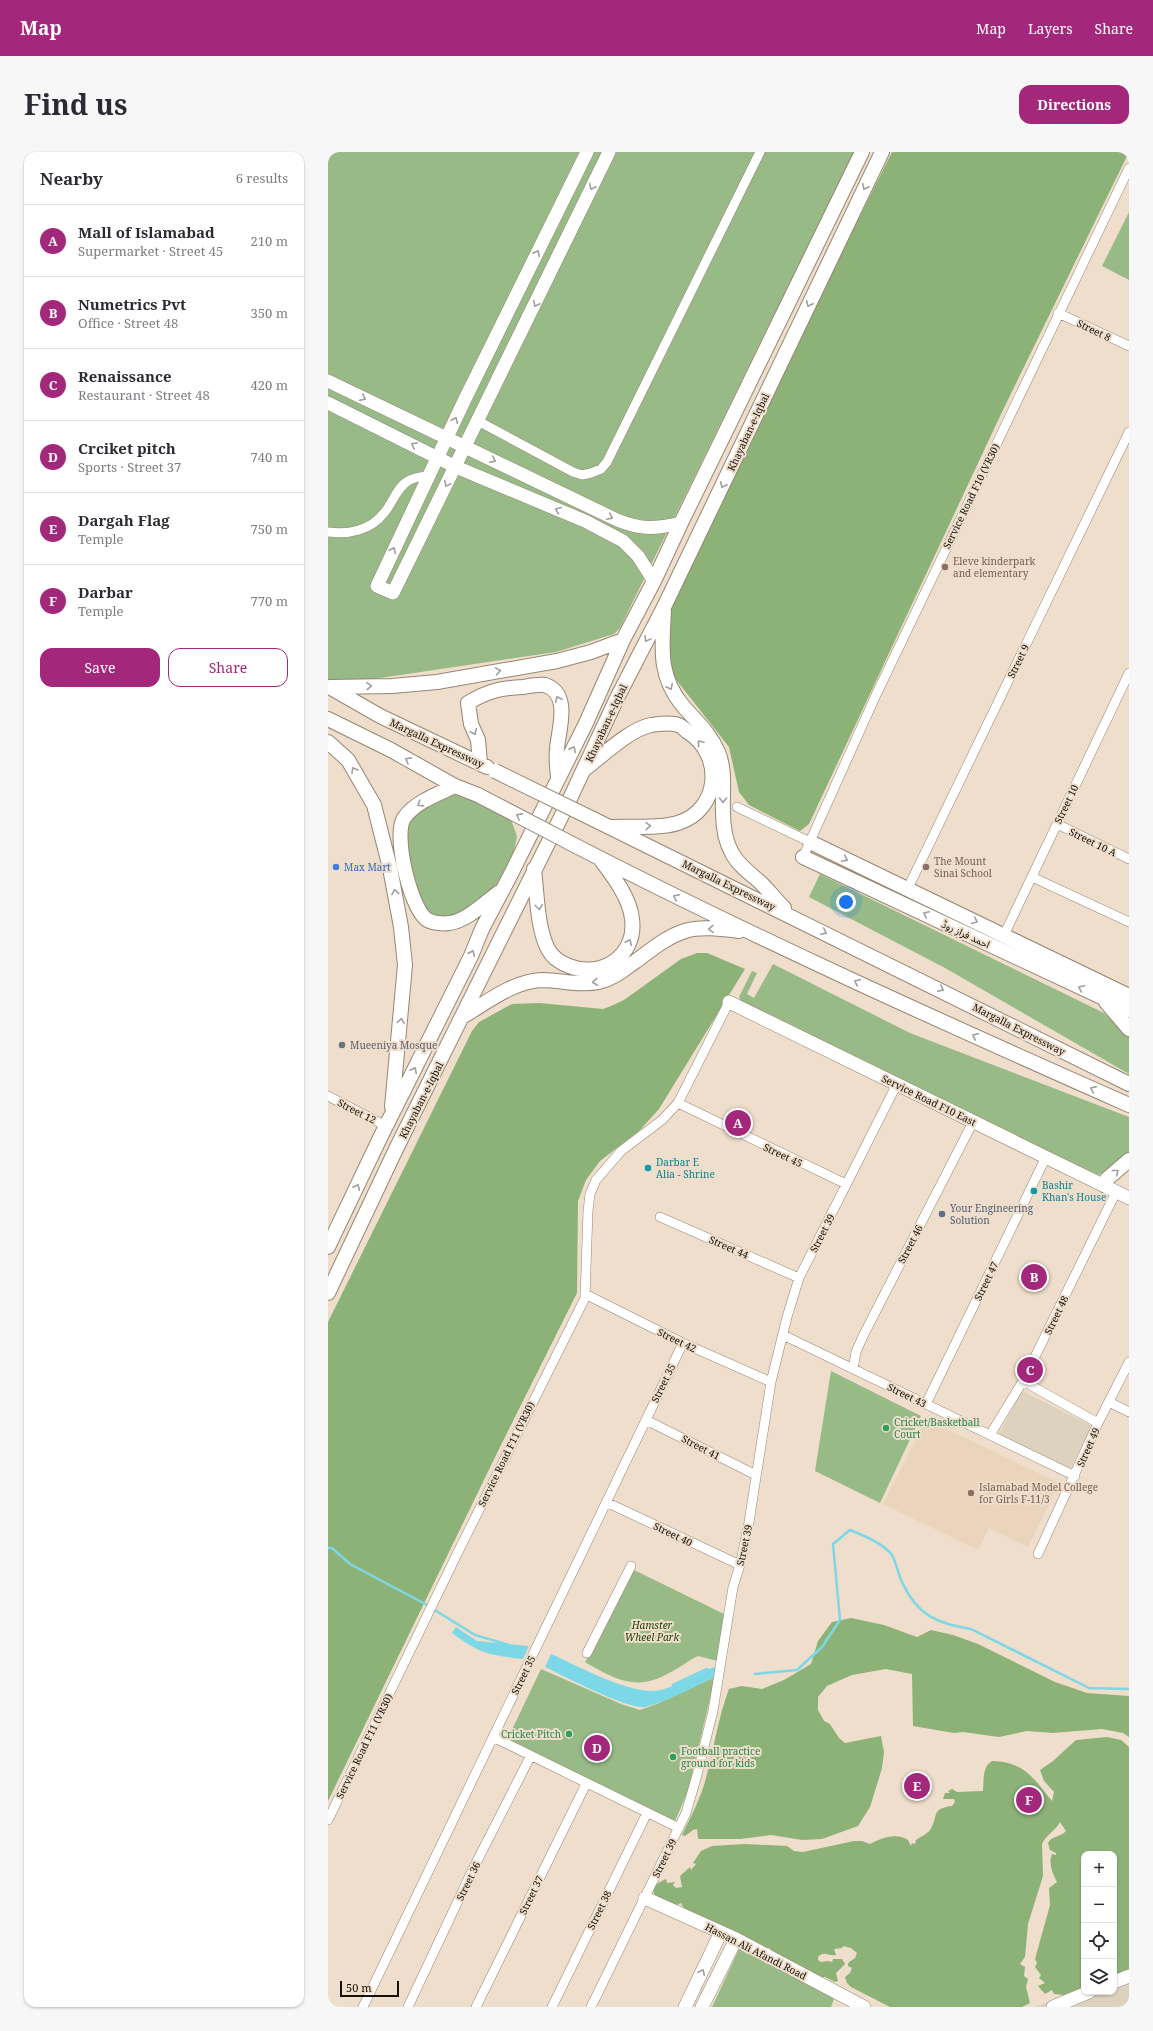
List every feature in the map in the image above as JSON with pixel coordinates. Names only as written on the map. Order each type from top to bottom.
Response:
[{"type":"main road","name":"Khayaban-e-Iqbal","points":[[328,1247],[388,1121],[586,723],[623,640],[654,581],[862,152]]},
{"type":"main road","name":"Khayaban-e-Iqbal","points":[[328,1292],[534,868],[584,770],[617,698],[664,607],[882,152]]},
{"type":"main road","points":[[664,607],[662,651],[664,672],[670,688],[683,706],[703,727],[714,742],[719,754],[722,770],[724,832],[732,853],[740,864],[789,914]]},
{"type":"main road","points":[[329,686],[392,686],[437,682],[557,661],[591,652],[623,640]]},
{"type":"main road","points":[[480,763],[478,740],[471,724],[468,703],[484,693],[511,688],[545,685],[555,692],[561,704],[561,725],[557,748],[558,779]]},
{"type":"main road","name":"Margalla Expressway","points":[[329,686],[380,716],[480,763],[789,914],[1129,1084]]},
{"type":"main road","points":[[328,719],[391,750],[455,786],[478,795],[675,897],[993,1045],[1129,1105]]},
{"type":"main road","points":[[584,770],[635,732],[649,726],[665,724],[678,725],[692,734],[702,744],[709,757],[713,771],[713,783],[709,796],[702,809],[695,814],[678,823],[666,825],[609,827]]},
{"type":"main road","points":[[328,742],[348,760],[374,805],[390,868],[401,927],[405,966],[388,1121]]},
{"type":"main road","points":[[455,786],[413,808],[403,819],[400,834],[407,877],[416,906],[426,919],[434,922],[450,923],[461,920],[502,891]]},
{"type":"main road","name":"احمد فراز روڈ","points":[[810,842],[1129,996]]},
{"type":"main road","name":"احمد فراز روڈ","points":[[803,857],[1129,1010]]},
{"type":"main road","points":[[534,868],[542,935],[549,951],[562,963],[580,970],[597,969],[605,966],[622,954],[632,936],[632,918],[624,896],[600,858]]},
{"type":"main road","points":[[462,1017],[503,993],[526,983],[541,980],[576,983],[599,982],[616,975],[664,940],[686,931],[716,929],[749,932]]},
{"type":"main road","points":[[1103,998],[1129,1028]]},
{"type":"main road","points":[[1110,1188],[1107,1179],[1129,1160]]},
{"type":"main road","points":[[347,1208],[364,1216]]},
{"type":"street","points":[[587,152],[429,475],[377,586],[393,593],[609,152]]},
{"type":"street","points":[[478,421],[573,472],[582,475],[601,469],[607,462],[632,413],[760,152]]},
{"type":"street","name":"Service Road F10 (VR30)","points":[[803,857],[876,695],[1058,313],[1129,168]]},
{"type":"street","name":"Street 8","points":[[1058,313],[1129,346]]},
{"type":"street","points":[[328,381],[448,437],[631,526],[650,529],[681,523]]},
{"type":"street","points":[[328,403],[456,467],[585,521],[623,541],[638,556],[654,581]]},
{"type":"street","name":"Street 9","points":[[907,890],[1129,432]]},
{"type":"street","points":[[328,532],[349,533],[372,525],[384,513],[402,486],[408,481],[429,475]]},
{"type":"street","name":"Street 10","points":[[1004,935],[1129,673]]},
{"type":"street","points":[[737,807],[810,842]]},
{"type":"street","name":"Street 10 A","points":[[1057,824],[1129,859]]},
{"type":"street","points":[[1032,877],[1129,922]]},
{"type":"street","name":"Service Road F10 East","points":[[729,1002],[1129,1198]]},
{"type":"street","name":"Service Road F11 (VR30)","points":[[328,1820],[437,1594],[585,1298],[588,1211],[590,1194],[596,1180],[621,1151],[662,1120],[678,1104],[729,1002]]},
{"type":"street","name":"Street 39","points":[[592,2007],[686,1813],[713,1711],[727,1621],[733,1587],[740,1565],[771,1382],[799,1278],[897,1084]]},
{"type":"street","name":"Street 12","points":[[328,1096],[388,1121]]},
{"type":"street","name":"Street 45","points":[[678,1104],[846,1184]]},
{"type":"street","name":"Street 46","points":[[853,1369],[856,1352],[863,1336],[973,1122]]},
{"type":"street","name":"Street 47","points":[[926,1404],[1046,1157]]},
{"type":"street","name":"Street 48","points":[[990,1435],[1023,1381],[1110,1188]]},
{"type":"street","name":"Street 44","points":[[660,1217],[799,1278]]},
{"type":"street","name":"Street 42","points":[[585,1294],[683,1343],[771,1382]]},
{"type":"street","name":"Street 43","points":[[783,1335],[1074,1476]]},
{"type":"street","name":"Street 35","points":[[363,2007],[683,1343]]},
{"type":"street","name":"Street 49","points":[[1038,1554],[1098,1423],[1129,1362]]},
{"type":"street","points":[[1023,1381],[1098,1423]]},
{"type":"street","points":[[1109,1402],[1129,1412]]},
{"type":"street","name":"Street 41","points":[[646,1420],[756,1475]]},
{"type":"street","name":"Street 40","points":[[606,1502],[740,1565]]},
{"type":"street","points":[[587,1653],[632,1566]]},
{"type":"street","points":[[493,1737],[530,1757],[679,1828]]},
{"type":"street","name":"Street 36","points":[[408,2007],[473,1869],[530,1757]]},
{"type":"street","name":"Street 37","points":[[476,2007],[586,1784]]},
{"type":"street","name":"Street 38","points":[[552,2007],[647,1813]]},
{"type":"street","name":"Hassan Ali Afandi Road","points":[[645,1898],[736,1939],[864,2007]]},
{"type":"street","points":[[685,2007],[721,1932]]},
{"type":"street","points":[[702,2007],[736,1939]]},
{"type":"street","points":[[1117,1981],[1129,1976]]},
{"type":"street","points":[[1053,2007],[1082,1995]]},
{"type":"shaded area","points":[[1022,1391],[1092,1426],[1068,1473],[997,1438]]},
{"type":"shaded area","name":"Islamabad Model College for Girls F-11/3","points":[[926,1419],[1059,1483],[1028,1547],[989,1528],[978,1550],[883,1504]]},
{"type":"shaded area","points":[[1129,1974],[1129,2007],[1034,2007],[1081,1990],[1081,1995],[1117,1995],[1117,1978]]},
{"type":"green space","points":[[328,152],[854,152],[620,628],[614,634],[556,652],[333,685],[328,682]]},
{"type":"green space","points":[[892,152],[1129,152],[1002,412],[809,824],[800,831],[749,805],[739,792],[729,747],[674,677],[670,661],[664,607]]},
{"type":"green space","points":[[1129,212],[1129,280],[1102,266]]},
{"type":"green space","points":[[458,794],[510,817],[517,836],[514,852],[496,886],[457,915],[448,917],[429,915],[420,903],[415,886],[407,849],[406,828],[408,822],[417,812],[430,804]]},
{"type":"green space","points":[[820,874],[1104,1013],[1129,1036],[1129,1074],[945,968],[809,897]]},
{"type":"green space","points":[[697,953],[707,953],[745,969],[659,1109],[639,1131],[600,1161],[586,1180],[578,1201],[577,1293],[500,1447],[328,1801],[328,1322],[472,1031],[479,1022],[512,1004],[539,1003],[603,1009],[624,1000],[681,959]]},
{"type":"green space","points":[[773,964],[910,1033],[1129,1117],[1129,1154],[1098,1175],[742,1003],[739,997],[752,971],[757,973],[747,994],[754,998]]},
{"type":"green space","points":[[831,1371],[921,1416],[880,1503],[815,1471]]},
{"type":"green space","name":"Hamster Wheel Park","points":[[632,1569],[728,1616],[721,1662],[698,1656],[659,1678],[637,1682],[617,1678],[585,1662]]},
{"type":"green space","points":[[851,1618],[884,1625],[917,1637],[931,1630],[953,1635],[978,1644],[1055,1682],[1087,1693],[1129,1696],[1129,1737],[1123,1733],[1102,1729],[1053,1733],[1027,1731],[999,1737],[963,1732],[954,1733],[913,1726],[912,1674],[886,1669],[852,1675],[827,1686],[818,1697],[818,1710],[824,1721],[830,1724],[839,1738],[845,1743],[881,1736],[884,1752],[882,1768],[870,1807],[858,1826],[822,1839],[802,1840],[771,1835],[740,1839],[698,1839],[697,1829],[685,1836],[682,1835],[696,1807],[704,1785],[719,1722],[729,1689],[742,1686],[762,1689],[784,1680],[811,1664],[818,1641],[832,1622]]},
{"type":"green space","points":[[541,1669],[621,1704],[640,1710],[657,1704],[715,1677],[688,1791],[675,1821],[507,1740]]},
{"type":"green space","points":[[1107,1737],[1121,1740],[1129,1747],[1129,1970],[1117,1974],[1117,1851],[1081,1851],[1081,1988],[1063,1995],[1054,1994],[1052,1990],[1045,1994],[1038,1986],[1045,1983],[1039,1978],[1041,1975],[1035,1967],[1037,1963],[1035,1959],[1050,1905],[1049,1888],[1057,1882],[1051,1865],[1052,1854],[1056,1855],[1056,1853],[1050,1850],[1048,1843],[1051,1839],[1066,1831],[1060,1822],[1042,1844],[1043,1876],[1028,1924],[1025,1957],[1020,1964],[1025,1967],[1024,1976],[1028,1979],[1026,1987],[1030,2003],[1022,2007],[890,2007],[851,1987],[847,1983],[845,1977],[850,1973],[852,1968],[848,1966],[848,1963],[855,1958],[857,1953],[851,1948],[843,1946],[842,1948],[834,1949],[836,1955],[822,1954],[818,1957],[818,1960],[821,1962],[832,1962],[833,1959],[842,1959],[845,1964],[836,1973],[838,1981],[835,1982],[825,1977],[816,1977],[772,1953],[770,1948],[766,1948],[684,1909],[681,1903],[677,1905],[656,1898],[654,1894],[655,1886],[666,1879],[667,1883],[675,1882],[673,1885],[676,1888],[682,1887],[680,1876],[690,1867],[691,1870],[696,1864],[693,1863],[701,1851],[712,1846],[745,1844],[787,1846],[794,1851],[803,1852],[854,1841],[862,1841],[870,1844],[884,1838],[899,1836],[908,1840],[911,1846],[912,1843],[915,1844],[916,1840],[930,1830],[938,1811],[945,1807],[952,1806],[955,1802],[954,1799],[943,1799],[945,1793],[950,1793],[948,1791],[952,1789],[957,1792],[983,1791],[985,1770],[992,1761],[1003,1762],[1021,1768],[1034,1779],[1052,1801],[1054,1792],[1044,1781],[1040,1770],[1053,1761],[1076,1740]]},
{"type":"green space","points":[[740,1947],[835,1996],[831,2007],[712,2007]]},
{"type":"water","points":[[456,1627],[477,1641],[529,1646],[523,1659],[493,1655],[470,1645],[452,1633]]},
{"type":"water","points":[[551,1654],[621,1685],[650,1691],[661,1690],[676,1685],[720,1664],[719,1675],[662,1702],[645,1707],[637,1707],[611,1698],[545,1667]]},
{"type":"waterway","points":[[755,1674],[797,1670],[822,1647],[840,1620],[833,1544],[850,1530],[873,1540],[884,1547],[892,1555],[901,1581],[909,1595],[915,1604],[931,1617],[939,1621],[971,1629],[1089,1688],[1129,1689]]},
{"type":"waterway","points":[[328,1548],[332,1548],[350,1564],[429,1606]]},
{"type":"waterway","points":[[433,1609],[475,1635],[509,1645]]},
{"type":"waterway","points":[[673,1685],[707,1669]]},
{"type":"place","name":"Eleve kinderpark and elementary","points":[[945,567]]},
{"type":"place","name":"Max Mart","points":[[336,867]]},
{"type":"place","name":"The Mount Sinai School","points":[[926,867]]},
{"type":"place","name":"Mueeniya Mosque","points":[[342,1045]]},
{"type":"place","name":"Mall of Islamabad","points":[[738,1123]]},
{"type":"place","name":"Darbar E Alia - Shrine","points":[[648,1168]]},
{"type":"place","name":"Bashir Khan's House","points":[[1034,1191]]},
{"type":"place","name":"Your Engineering Solution","points":[[942,1214]]},
{"type":"place","name":"Numetrics Pvt","points":[[1034,1277]]},
{"type":"place","name":"Renaissance","points":[[1030,1370]]},
{"type":"place","name":"Cricket/Basketball Court","points":[[886,1428]]},
{"type":"place","name":"Islamabad Model College for Girls F-11/3","points":[[971,1493]]},
{"type":"place","name":"Cricket Pitch","points":[[569,1734]]},
{"type":"place","name":"Crciket pitch","points":[[597,1748]]},
{"type":"place","name":"Football practice ground for kids","points":[[673,1757]]},
{"type":"place","name":"Dargah Flag","points":[[917,1786]]},
{"type":"place","name":"Darbar","points":[[1029,1800]]}]
